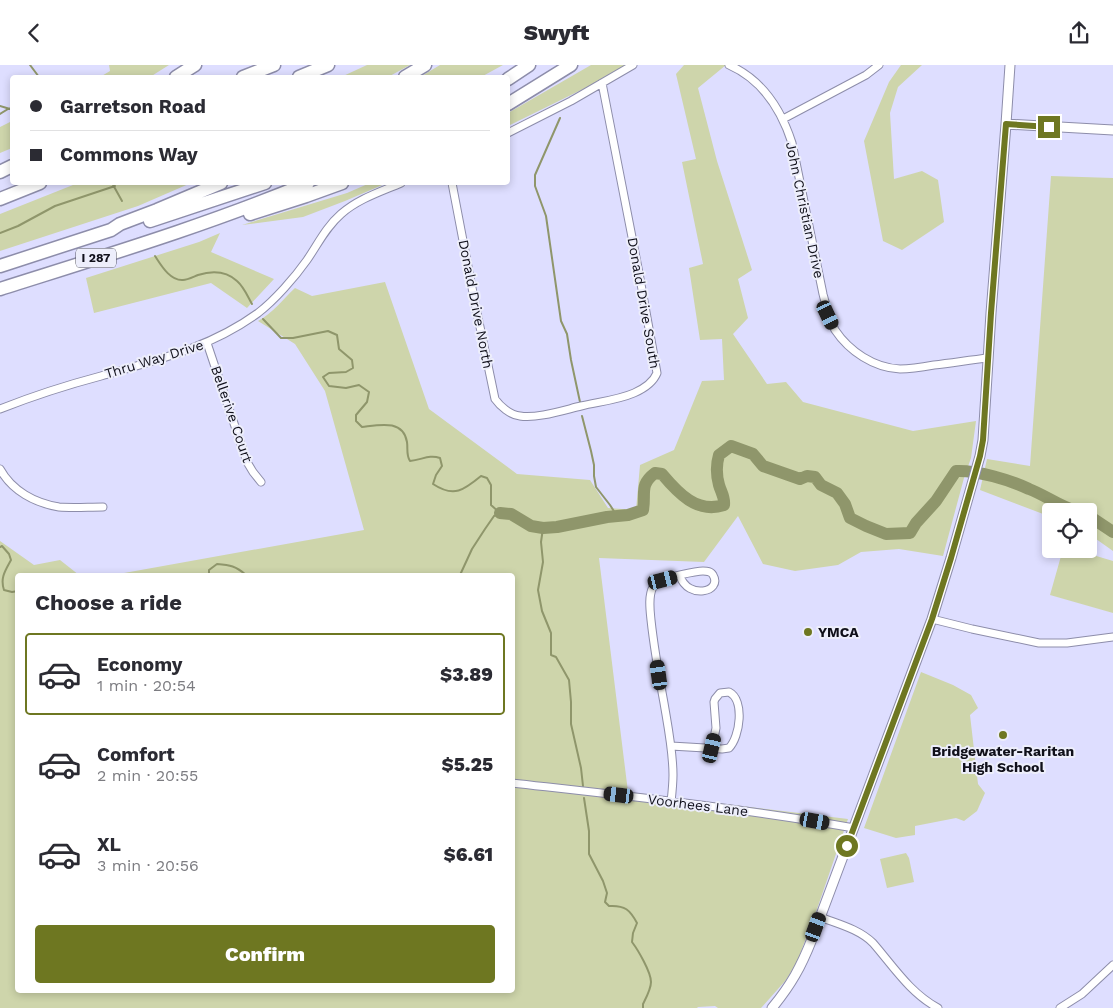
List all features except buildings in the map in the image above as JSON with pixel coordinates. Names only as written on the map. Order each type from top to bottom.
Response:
[{"type":"highway","points":[[179,75],[195,65]]},
{"type":"highway","points":[[248,75],[274,65]]},
{"type":"highway","points":[[304,75],[328,65]]},
{"type":"highway","points":[[408,75],[425,65]]},
{"type":"highway","points":[[500,75],[518,65]]},
{"type":"highway","points":[[510,78],[529,65]]},
{"type":"highway","points":[[510,103],[571,65]]},
{"type":"highway","points":[[0,199],[35,185]]},
{"type":"highway","points":[[111,230],[120,223],[165,207],[216,185]]},
{"type":"highway","name":"I 287","points":[[0,265],[111,230],[122,230],[259,185]]},
{"type":"highway","name":"I 287","points":[[0,289],[192,228],[303,185]]},
{"type":"highway","points":[[192,228],[271,208],[336,185]]},
{"type":"street","points":[[510,132],[572,101],[633,65]]},
{"type":"street","name":"John Christian Drive","points":[[729,65],[743,72],[759,86],[772,101],[783,119],[792,143],[824,301],[828,315],[842,338],[852,348],[875,363],[900,369],[988,358]]},
{"type":"street","points":[[783,119],[866,75],[879,65]]},
{"type":"street","points":[[772,1008],[796,976],[804,961],[932,619],[980,456],[983,440],[1010,65]]},
{"type":"street","name":"Donald Drive South","points":[[516,415],[521,417],[537,416],[634,393],[652,382],[657,373],[602,83]]},
{"type":"street","points":[[1006,124],[1113,131]]},
{"type":"street","name":"Thru Way Drive","points":[[0,409],[208,343],[257,314],[270,302],[306,260],[333,221],[344,211],[366,198],[396,185]]},
{"type":"street","name":"Donald Drive North","points":[[452,185],[495,399],[504,408],[516,415]]},
{"type":"street","name":"Bellerive Court","points":[[208,343],[247,461],[261,482]]},
{"type":"street","points":[[0,469],[14,487],[34,500],[60,507],[103,507]]},
{"type":"street","points":[[671,802],[673,776],[671,746],[651,620],[651,592],[659,581],[680,576],[705,571],[713,575],[714,581],[710,589],[698,591],[684,585],[680,576]]},
{"type":"street","points":[[932,619],[1039,643],[1067,643],[1113,637]]},
{"type":"street","points":[[671,746],[726,749],[729,748],[737,733],[739,718],[735,697],[729,692],[720,693],[714,702],[716,728],[712,748]]},
{"type":"street","name":"Voorhees Lane","points":[[515,783],[751,811],[854,828]]},
{"type":"street","points":[[820,917],[868,938],[911,988],[928,1003],[938,1008]]},
{"type":"street","points":[[1060,1008],[1082,994],[1113,965]]},
{"type":"green space","points":[[109,65],[169,65],[153,75],[103,75],[110,71]]},
{"type":"green space","points":[[367,65],[410,65],[392,75],[345,75]]},
{"type":"green space","points":[[440,65],[503,65],[485,75],[423,75]]},
{"type":"green space","points":[[591,65],[632,65],[510,125],[510,112]]},
{"type":"green space","points":[[684,65],[726,65],[698,88],[717,161],[752,270],[738,279],[748,318],[733,334],[767,384],[786,382],[803,402],[913,431],[976,421],[971,458],[943,556],[899,549],[861,552],[838,565],[795,571],[763,564],[738,516],[704,562],[599,558],[628,792],[848,819],[797,962],[786,980],[761,1008],[718,1008],[715,1006],[697,1008],[0,1008],[0,541],[34,565],[60,560],[76,573],[15,573],[15,993],[515,993],[515,573],[124,573],[364,530],[325,391],[295,344],[258,321],[273,310],[295,288],[312,296],[385,282],[429,409],[517,474],[590,480],[608,508],[636,510],[640,465],[674,450],[702,381],[724,380],[722,339],[700,340],[689,268],[703,264],[682,162],[696,159],[676,74]]},
{"type":"green space","points":[[901,65],[922,65],[898,87],[890,113],[894,179],[922,171],[938,180],[944,222],[902,250],[883,241],[864,141],[889,82]]},
{"type":"green space","points":[[10,122],[10,149],[0,153],[0,127]]},
{"type":"green space","points":[[1051,176],[1113,178],[1113,551],[1097,540],[1097,503],[1042,503],[1042,514],[980,490],[987,459],[1030,466]]},
{"type":"green space","points":[[73,185],[186,185],[138,206],[0,251],[0,214]]},
{"type":"green space","points":[[365,185],[382,185],[303,217],[242,225],[347,193]]},
{"type":"green space","points":[[220,233],[211,252],[274,279],[247,308],[211,283],[94,313],[86,278],[199,242]]},
{"type":"green space","points":[[1097,556],[1113,561],[1113,613],[1050,595],[1060,558],[1097,558]]},
{"type":"green space","points":[[921,672],[953,685],[971,695],[978,708],[970,715],[978,784],[985,793],[977,811],[964,821],[956,818],[915,826],[915,835],[896,838],[864,828]]},
{"type":"green space","points":[[906,853],[909,858],[914,882],[887,888],[880,859]]},
{"type":"waterway","points":[[30,65],[38,75]]},
{"type":"waterway","points":[[0,106],[10,109]]},
{"type":"waterway","points":[[0,114],[10,108]]},
{"type":"waterway","points":[[560,118],[535,175],[535,186],[546,216],[561,321],[567,334],[580,402]]},
{"type":"waterway","points":[[113,185],[122,201]]},
{"type":"waterway","points":[[0,233],[18,226],[55,206],[115,186]]},
{"type":"waterway","points":[[155,256],[166,272],[178,280],[208,273],[228,275],[244,289],[252,304]]},
{"type":"waterway","points":[[263,319],[281,338],[293,338],[328,331],[337,335],[339,349],[352,360],[353,368],[346,372],[329,373],[323,377],[329,386],[346,388],[359,385],[369,392],[367,402],[356,415],[356,421],[362,427],[389,425],[401,430],[405,435],[410,461],[429,457],[440,458],[442,466],[433,484],[447,491],[458,491],[481,476],[487,478],[491,485],[491,505],[500,513],[494,516],[472,549],[461,573]]},
{"type":"waterway","points":[[582,416],[594,465],[596,487],[617,516]]},
{"type":"waterway","points":[[500,513],[511,514],[531,526],[543,528],[628,515],[643,510],[645,485],[655,473],[662,474],[682,495],[697,504],[705,507],[724,505],[717,477],[717,462],[719,455],[731,446],[753,454],[763,466],[800,479],[807,476],[815,477],[821,485],[837,493],[845,504],[850,518],[886,534],[910,533],[916,523],[936,501],[956,471],[974,472],[1003,479],[1035,491],[1058,503]]},
{"type":"waterway","points":[[1097,521],[1113,532]]},
{"type":"waterway","points":[[543,528],[541,542],[543,562],[538,590],[542,611],[551,633],[551,655],[556,657],[569,680],[571,724],[583,786]]},
{"type":"waterway","points":[[0,547],[2,546],[9,554],[11,560],[3,578],[4,590],[15,592]]},
{"type":"waterway","points":[[209,573],[209,570],[217,564],[233,567],[243,573]]},
{"type":"waterway","points":[[584,798],[589,831],[589,854],[603,881],[607,893],[605,902],[609,906],[619,906],[626,909],[637,923],[632,942],[647,967],[651,982],[643,1008]]},
{"type":"place","name":"YMCA","points":[[808,632]]},
{"type":"place","name":"Bridgewater-Raritan High School","points":[[1003,735]]},
{"type":"route","points":[[847,846],[932,619],[980,456],[983,440],[1006,124],[1049,127]]}]
